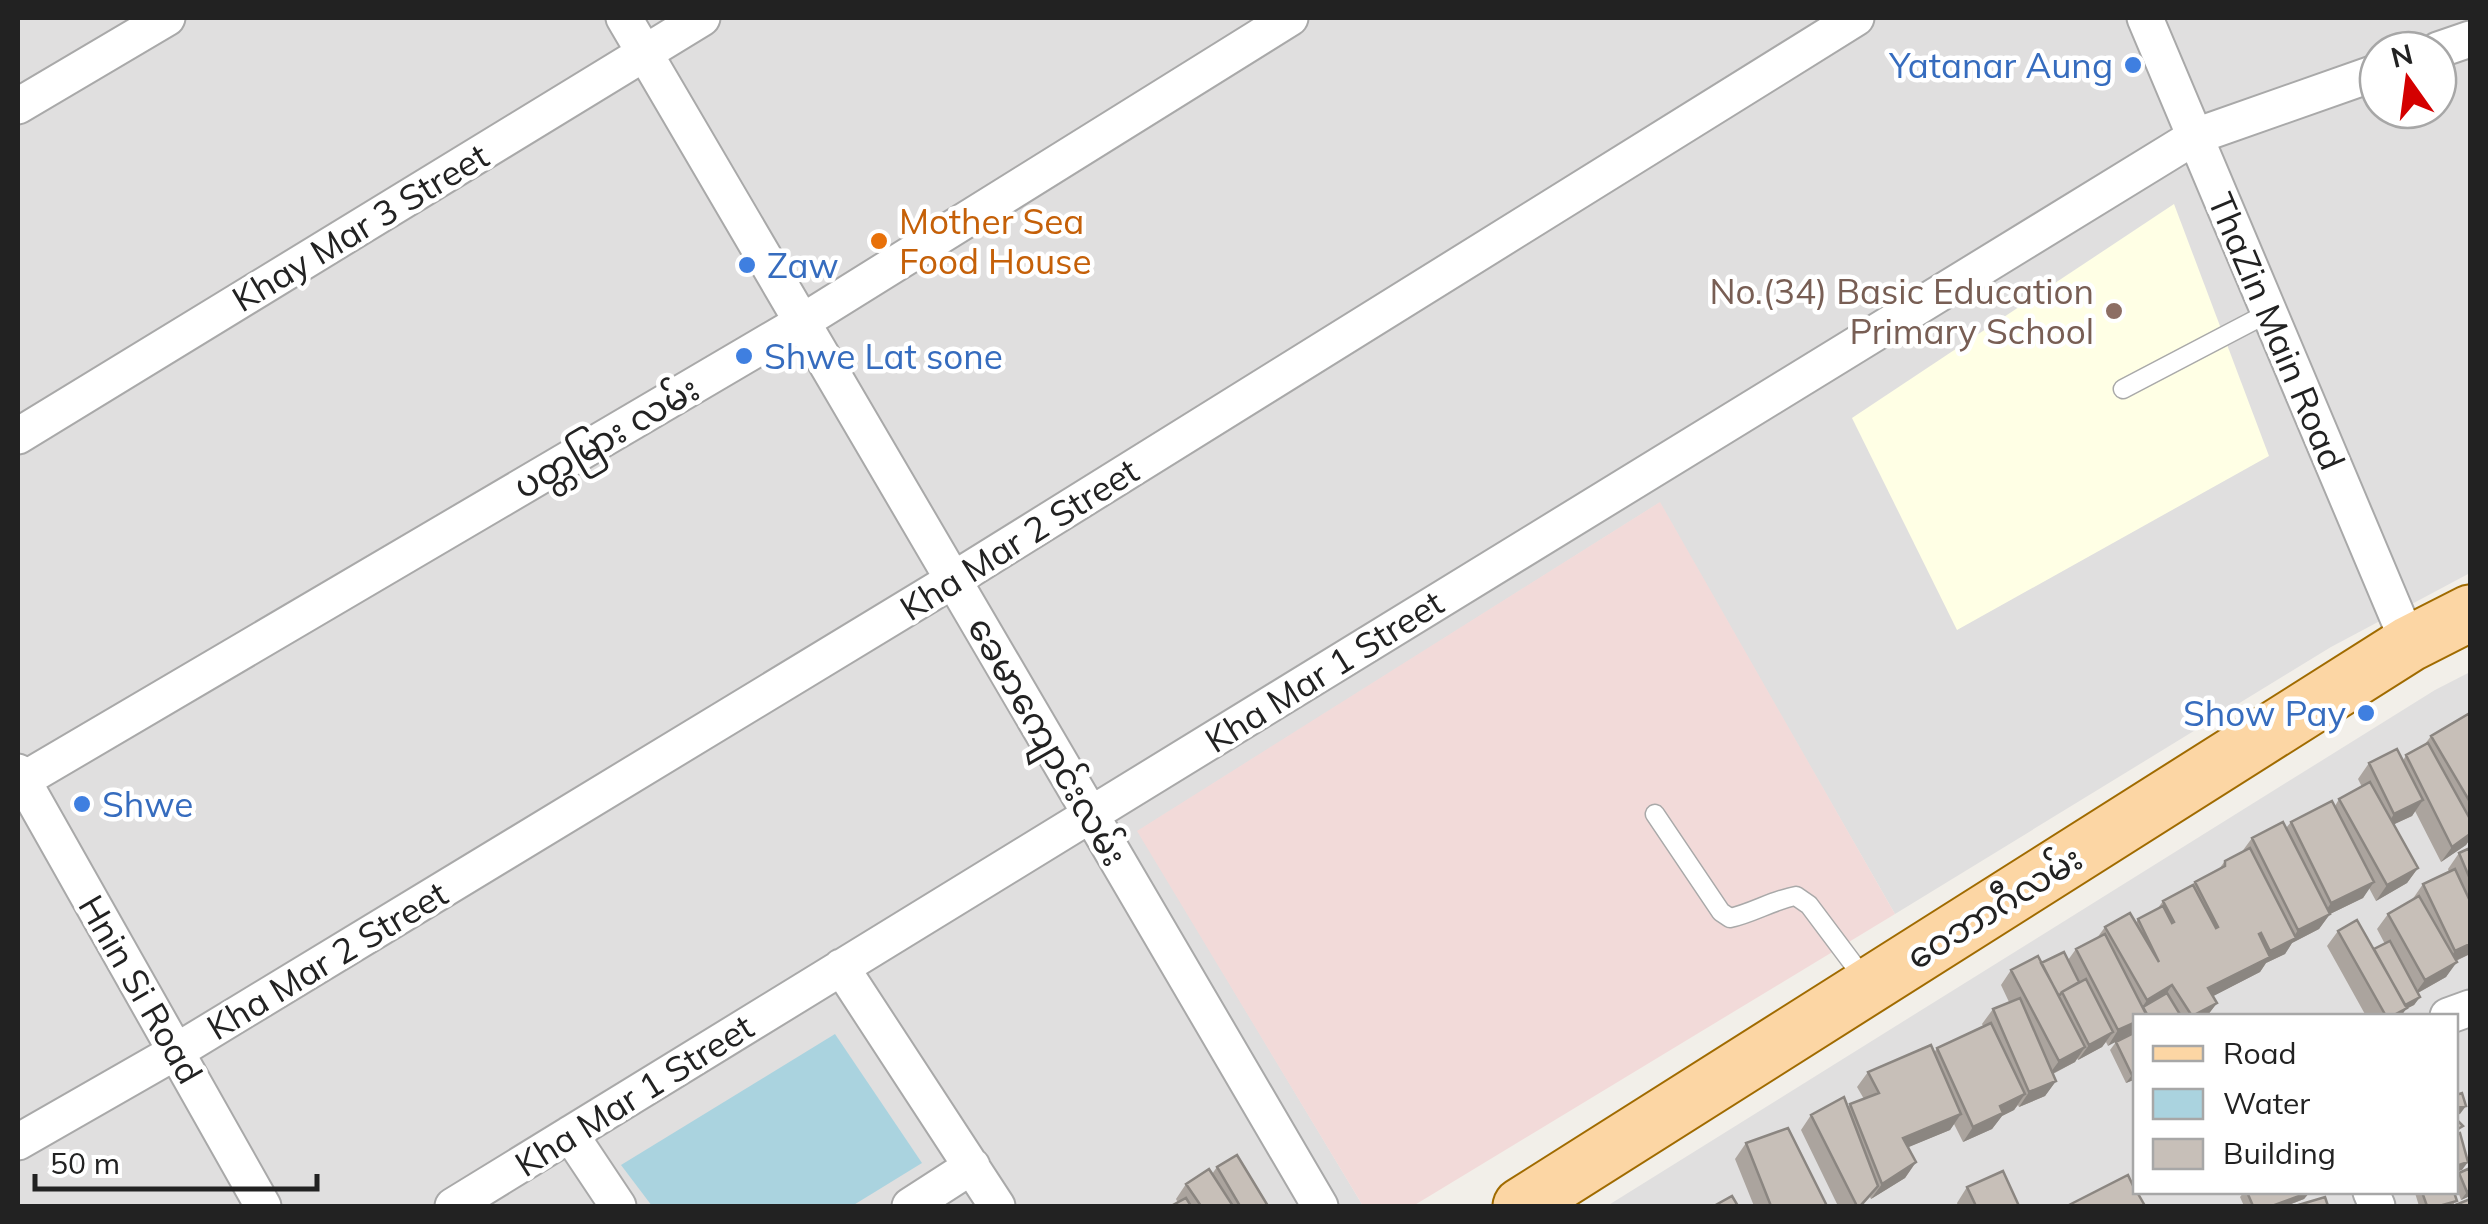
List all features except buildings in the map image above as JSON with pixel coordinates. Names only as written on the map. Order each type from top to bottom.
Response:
[{"type":"main road","name":"ဝေဘာဂီလမ်း","points":[[1520,1206],[2409,644],[2470,614]]},
{"type":"street","points":[[18,106],[167,18]]},
{"type":"street","name":"ခေမာကျောင်းလမ်း","points":[[624,18],[1320,1206]]},
{"type":"street","name":"Khay Mar 3 Street","points":[[18,436],[702,18]]},
{"type":"street","name":"ပတ္တမြား လမ်း","points":[[19,779],[802,322],[1290,18]]},
{"type":"street","name":"Kha Mar 2 Street","points":[[18,1142],[177,1051],[954,580],[1856,18]]},
{"type":"street","name":"ThaZin Main Road","points":[[2145,18],[2409,644]]},
{"type":"street","name":"Kha Mar 1 Street","points":[[454,1206],[2196,136],[2358,79]]},
{"type":"street","name":"Hnin Si Road","points":[[19,779],[263,1206]]},
{"type":"street","points":[[841,967],[997,1206]]},
{"type":"street","points":[[570,1134],[618,1206]]},
{"type":"street","points":[[910,1206],[972,1166]]},
{"type":"lane","points":[[2123,390],[2270,312]]},
{"type":"lane","points":[[1655,814],[1721,912],[1730,918],[1743,916],[1796,896],[1809,905],[1870,986]]},
{"type":"shaded area","points":[[18,18],[2470,18],[2470,573],[2331,647],[1895,914],[1659,503],[1138,831],[1363,1206],[18,1206]]},
{"type":"shaded area","name":"No.(34) Basic Education Primary School","points":[[2174,204],[2269,456],[1957,630],[1852,418]]},
{"type":"shaded area","points":[[1660,502],[1895,914],[1413,1206],[1363,1206],[1137,831]]},
{"type":"shaded area","points":[[2470,672],[2470,1206],[1607,1206],[2435,690]]},
{"type":"water","points":[[835,1034],[922,1163],[852,1206],[652,1206],[621,1165]]},
{"type":"place","name":"Yatanar Aung","points":[[2133,65]]},
{"type":"place","name":"Mother Sea Food House","points":[[879,241]]},
{"type":"place","name":"Zaw","points":[[747,265]]},
{"type":"place","name":"No.(34) Basic Education Primary School","points":[[2114,311]]},
{"type":"place","name":"Shwe Lat sone","points":[[744,356]]},
{"type":"place","name":"Show Pay","points":[[2366,713]]},
{"type":"place","name":"Shwe","points":[[82,804]]}]
